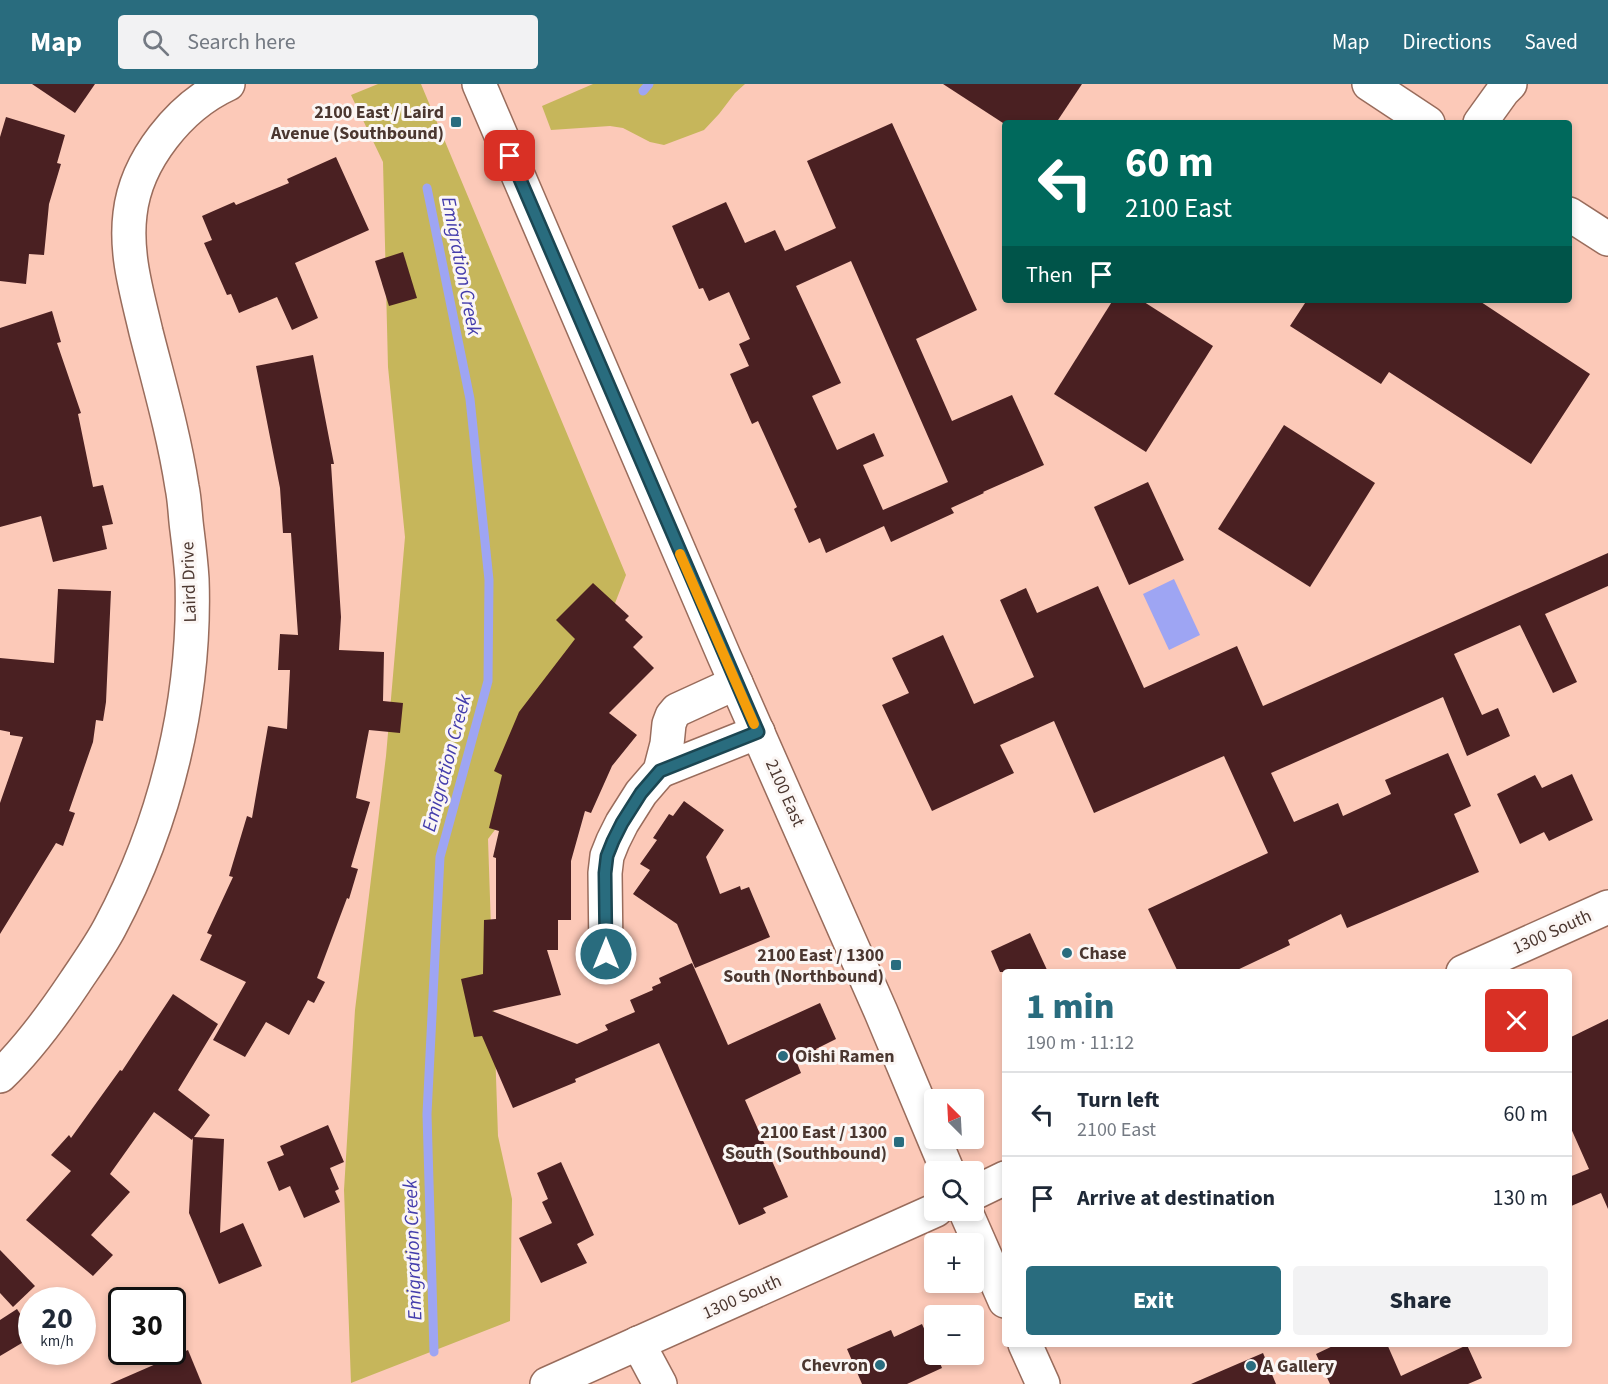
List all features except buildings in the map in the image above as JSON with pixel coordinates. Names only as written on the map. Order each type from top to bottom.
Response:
[{"type":"street","name":"Laird Drive","points":[[0,1076],[60,1005],[109,929],[147,845],[175,754],[189,670],[192,579],[183,488],[132,270],[129,239],[130,212],[137,185],[162,137],[202,99],[228,84]]},
{"type":"street","name":"2100 East","points":[[479,84],[943,1161]]},
{"type":"street","points":[[1369,84],[1423,120]]},
{"type":"street","points":[[1482,120],[1510,84]]},
{"type":"street","points":[[1572,216],[1608,239]]},
{"type":"street","points":[[606,954],[605,873],[607,856],[622,823],[641,793],[660,771],[672,716],[677,710],[736,682]]},
{"type":"street","points":[[660,771],[758,732]]},
{"type":"street","name":"1300 South","points":[[1470,969],[1608,907]]},
{"type":"street","points":[[984,1188],[1002,1179]]},
{"type":"street","name":"1300 South","points":[[547,1384],[924,1215]]},
{"type":"street","points":[[970,1221],[1002,1294]]},
{"type":"street","points":[[638,1343],[660,1384]]},
{"type":"street","points":[[1026,1347],[1043,1384]]},
{"type":"shaded area","points":[[378,84],[421,84],[626,575],[560,744],[488,839],[498,1136],[512,1199],[510,1321],[351,1383],[344,1190],[355,1010],[386,756],[405,537],[388,367],[383,162],[351,95]]},
{"type":"shaded area","points":[[593,84],[745,84],[704,130],[664,145],[650,142],[623,128],[610,126],[551,130],[542,106]]},
{"type":"water","points":[[1174,579],[1200,635],[1169,650],[1143,594]]},
{"type":"waterway","name":"Emigration Creek","points":[[643,91],[649,84]]},
{"type":"waterway","name":"Emigration Creek","points":[[427,188],[470,399],[489,580],[488,681],[440,857],[427,1114],[434,1352]]},
{"type":"slow traffic","points":[[680,554],[754,724]]},
{"type":"place","name":"2100 East / Laird Avenue (Southbound)","points":[[456,122]]},
{"type":"place","name":"Chase","points":[[1067,953]]},
{"type":"place","name":"2100 East / 1300 South (Northbound)","points":[[896,965]]},
{"type":"place","name":"Oishi Ramen","points":[[783,1056]]},
{"type":"place","name":"2100 East / 1300 South (Southbound)","points":[[899,1142]]},
{"type":"place","name":"Chevron","points":[[880,1365]]},
{"type":"place","name":"A Gallery","points":[[1251,1366]]},
{"type":"route","points":[[510,156],[758,732],[660,771],[641,793],[622,823],[607,856],[605,873],[606,954]]}]
